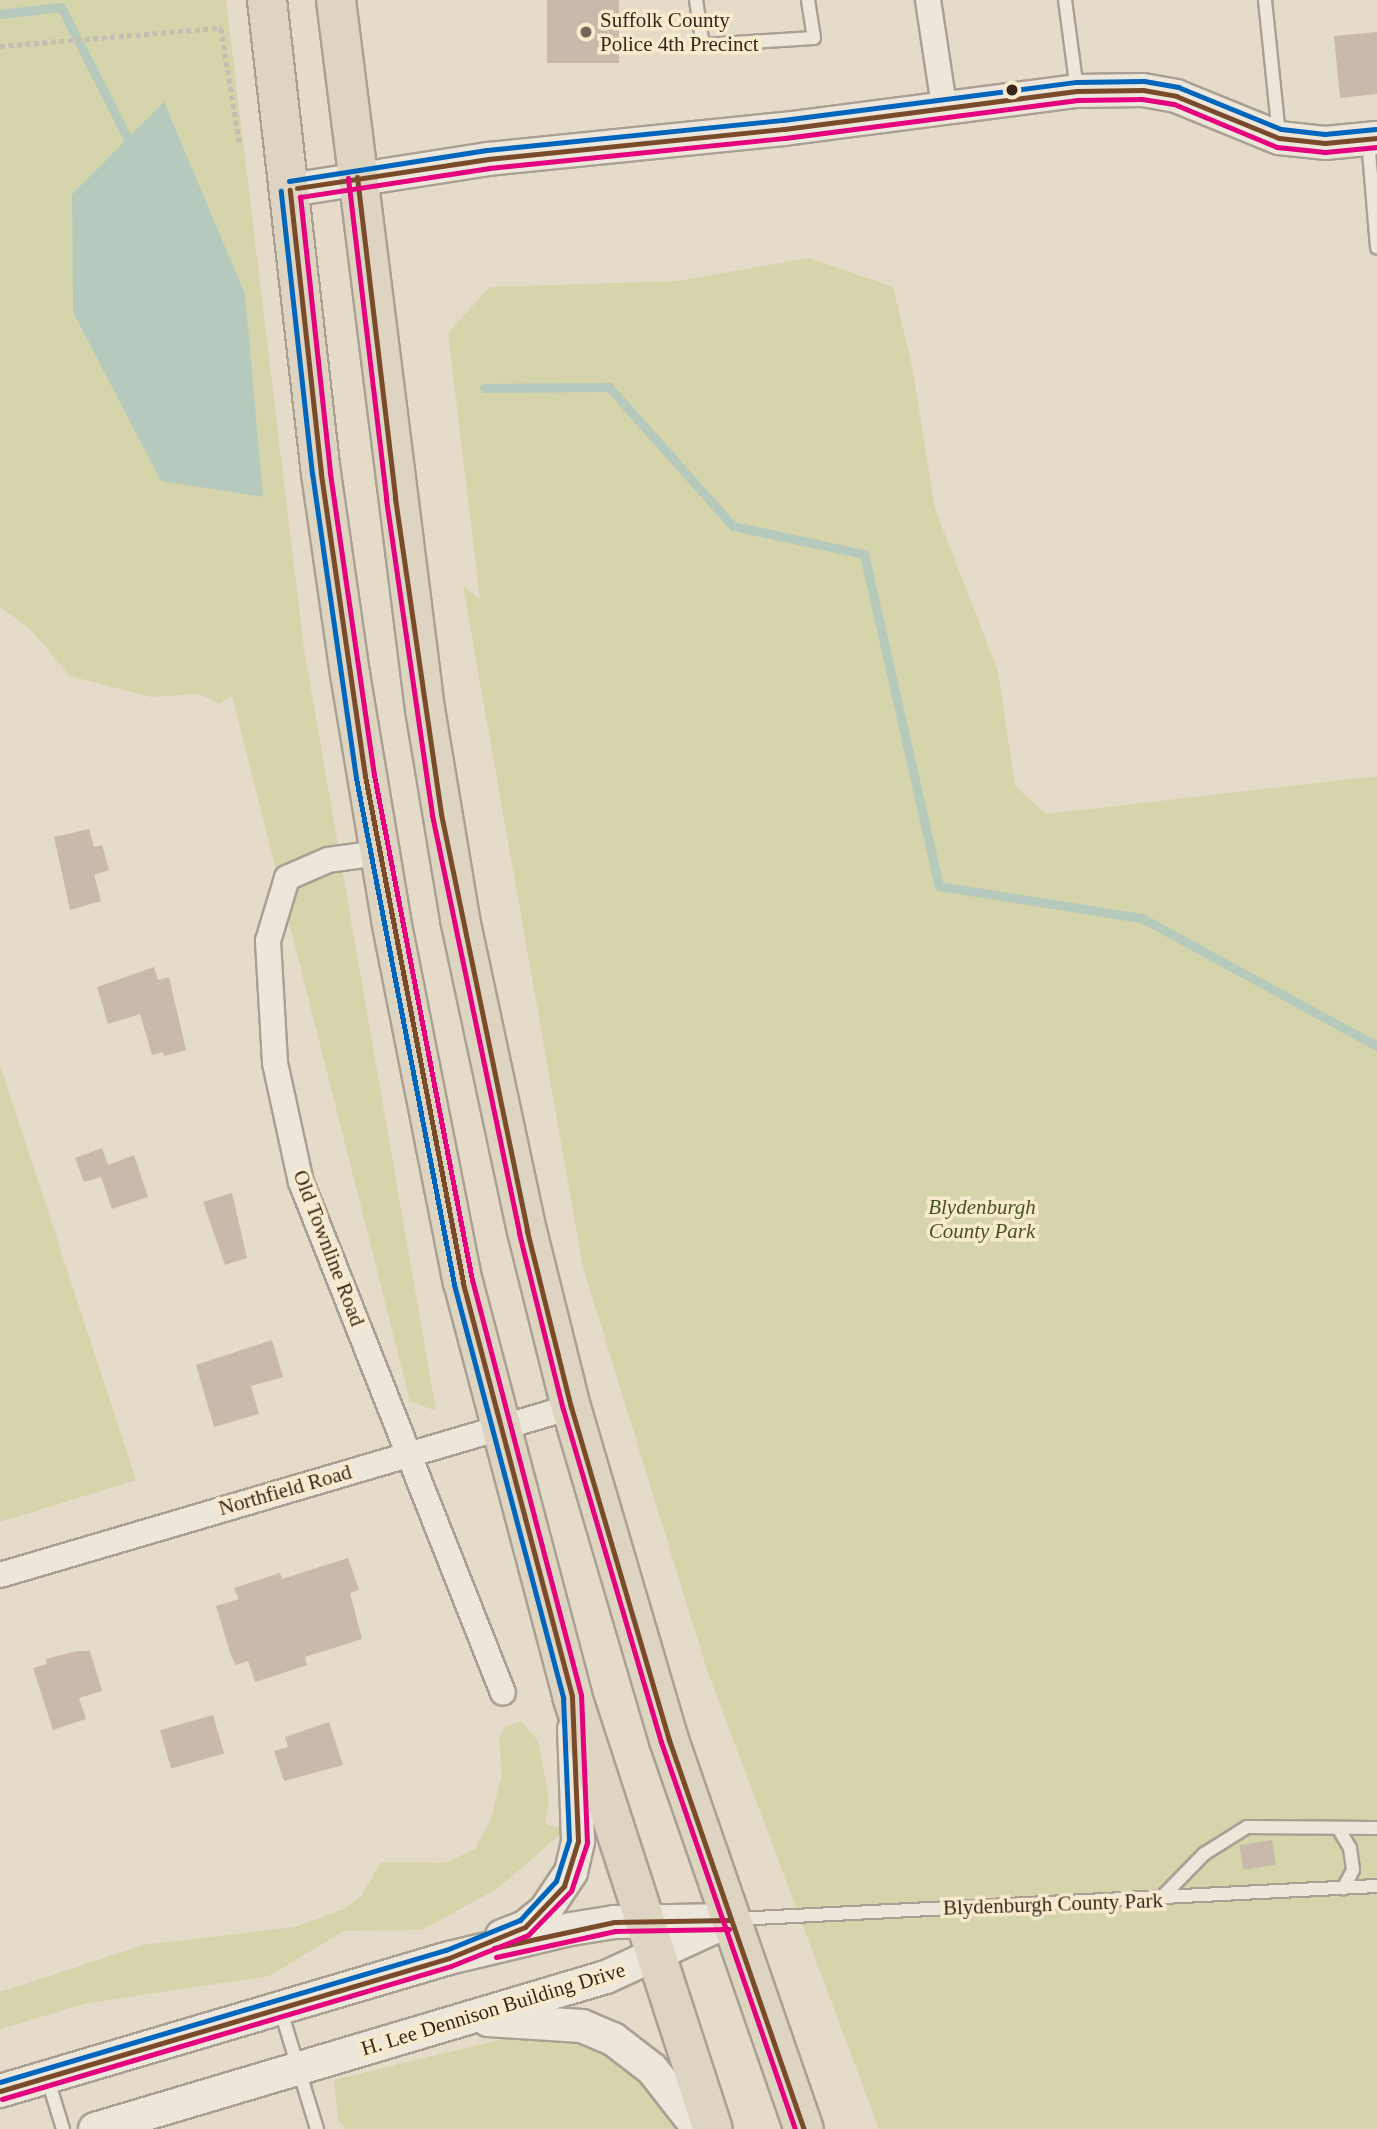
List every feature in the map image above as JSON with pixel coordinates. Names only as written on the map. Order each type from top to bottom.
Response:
[{"type":"highway","points":[[267,0],[328,527],[379,853],[463,1282],[499,1428],[572,1696],[642,1920],[713,2129]]},
{"type":"highway","points":[[336,0],[395,498],[441,814],[509,1153],[571,1407],[669,1740],[729,1920],[804,2129]]},
{"type":"street","points":[[928,0],[944,106]]},
{"type":"street","points":[[290,190],[357,177],[1077,92],[1143,90],[1176,96],[1279,138],[1325,143],[1373,139]]},
{"type":"street","name":"Old Townline Road","points":[[379,853],[328,860],[286,878],[268,941],[275,1063],[301,1182],[503,1693]]},
{"type":"street","name":"Northfield Road","points":[[0,1575],[571,1407]]},
{"type":"street","points":[[449,1958],[525,1927],[564,1886],[578,1841],[572,1696]]},
{"type":"street","points":[[0,2091],[449,1958],[592,1925],[642,1920],[729,1920]]},
{"type":"street","name":"H. Lee Dennison Building Drive","points":[[95,2129],[596,1980],[729,1920]]},
{"type":"street","points":[[466,2019],[564,2024],[598,2031],[652,2069],[699,2129]]},
{"type":"lane","points":[[696,0],[703,45],[814,38],[808,0]]},
{"type":"lane","points":[[1065,0],[1077,92]]},
{"type":"lane","points":[[1265,0],[1279,138]]},
{"type":"lane","points":[[1373,139],[1377,248]]},
{"type":"lane","points":[[1160,1899],[1204,1854],[1247,1827],[1377,1828]]},
{"type":"lane","points":[[1338,1828],[1350,1847],[1353,1870],[1343,1889]]},
{"type":"lane","name":"Blydenburgh County Park","points":[[729,1920],[1377,1886]]},
{"type":"lane","points":[[280,2008],[317,2129]]},
{"type":"lane","points":[[47,2076],[63,2129]]},
{"type":"path","points":[[0,46],[221,28],[240,145]]},
{"type":"green space","points":[[0,0],[226,0],[304,649],[436,1411],[410,1401],[232,696],[219,704],[198,694],[151,697],[70,676],[30,629],[0,607]],"holes":[[[164,103],[245,294],[262,497],[162,481],[73,312],[72,194]]]},
{"type":"green space","name":"Blydenburgh County Park","points":[[809,258],[893,287],[912,366],[935,509],[998,671],[1015,786],[1046,814],[1377,776],[1377,2129],[879,2129],[707,1670],[583,1267],[463,586],[480,599],[448,333],[490,287],[677,281]]},
{"type":"green space","points":[[0,1065],[136,1480],[0,1522]]},
{"type":"green space","points":[[521,1721],[538,1741],[549,1800],[545,1824],[566,1829],[497,1889],[422,1930],[344,1931],[269,1976],[88,2003],[0,2029],[0,1992],[143,1945],[295,1927],[344,1909],[361,1896],[381,1862],[445,1863],[475,1849],[491,1819],[502,1774],[499,1739],[506,1726]]},
{"type":"green space","points":[[583,2035],[640,2066],[688,2129],[346,2129],[338,2120],[334,2080],[503,2039]]},
{"type":"shaded area","points":[[164,102],[245,294],[263,497],[161,481],[73,312],[72,194]]},
{"type":"building","name":"Suffolk County Police 4th Precinct","points":[[547,0],[619,0],[619,63],[547,63]]},
{"type":"building","points":[[1377,32],[1377,94],[1340,98],[1334,36]]},
{"type":"building","points":[[89,829],[94,847],[102,845],[109,870],[94,875],[101,901],[70,910],[54,837]]},
{"type":"building","points":[[154,967],[158,980],[169,977],[186,1050],[164,1056],[163,1052],[152,1055],[140,1014],[108,1024],[97,987]]},
{"type":"building","points":[[102,1148],[108,1165],[134,1155],[148,1197],[112,1209],[101,1177],[84,1182],[75,1158]]},
{"type":"building","points":[[232,1193],[247,1258],[225,1265],[203,1202]]},
{"type":"building","points":[[272,1340],[283,1377],[251,1386],[259,1414],[214,1427],[196,1365]]},
{"type":"building","points":[[348,1558],[359,1590],[350,1593],[362,1639],[305,1657],[307,1665],[255,1682],[248,1661],[236,1665],[231,1656],[216,1606],[239,1599],[234,1588],[280,1573],[282,1579]]},
{"type":"building","points":[[77,1651],[90,1651],[102,1691],[79,1698],[86,1719],[53,1730],[33,1668],[47,1664],[46,1659]]},
{"type":"building","points":[[213,1715],[224,1753],[171,1769],[160,1730]]},
{"type":"building","points":[[329,1722],[343,1765],[284,1781],[274,1751],[288,1747],[285,1737]]},
{"type":"building","points":[[1272,1840],[1276,1865],[1243,1870],[1239,1845]]},
{"type":"waterway","points":[[0,14],[61,7],[132,147]]},
{"type":"waterway","points":[[484,388],[609,387],[733,526],[864,554],[939,886],[1142,918],[1377,1046]]},
{"type":"transit line","points":[[289,181],[487,150],[783,120],[1077,82],[1144,81],[1178,87],[1281,129],[1325,134],[1376,129]]},
{"type":"transit line","points":[[297,188],[488,159],[784,129],[1077,91],[1143,90],[1176,96],[1279,138],[1325,143],[1377,138]]},
{"type":"transit line","points":[[2,2099],[451,1966],[528,1935],[571,1891],[587,1843],[581,1695],[472,1280],[374,775],[330,472],[300,197],[489,168],[785,138],[1078,100],[1142,99],[1174,104],[1277,147],[1325,152],[1377,147]]},
{"type":"transit line","points":[[357,177],[395,498],[441,814],[527,1231],[571,1407],[669,1740],[804,2129]]},
{"type":"transit line","points":[[348,178],[386,499],[432,815],[519,1233],[563,1409],[661,1742],[795,2129]]},
{"type":"transit line","points":[[0,2091],[449,1958],[525,1927],[564,1886],[578,1841],[572,1696],[463,1282],[365,776],[321,473],[290,190]]},
{"type":"transit line","points":[[0,2082],[446,1950],[520,1920],[556,1881],[569,1840],[563,1697],[454,1284],[356,778],[312,474],[281,191]]},
{"type":"transit line","points":[[494,1948],[614,1922],[729,1920]]},
{"type":"transit line","points":[[496,1957],[615,1931],[729,1929]]},
{"type":"place","name":"Suffolk County Police 4th Precinct","points":[[586,32]]}]
